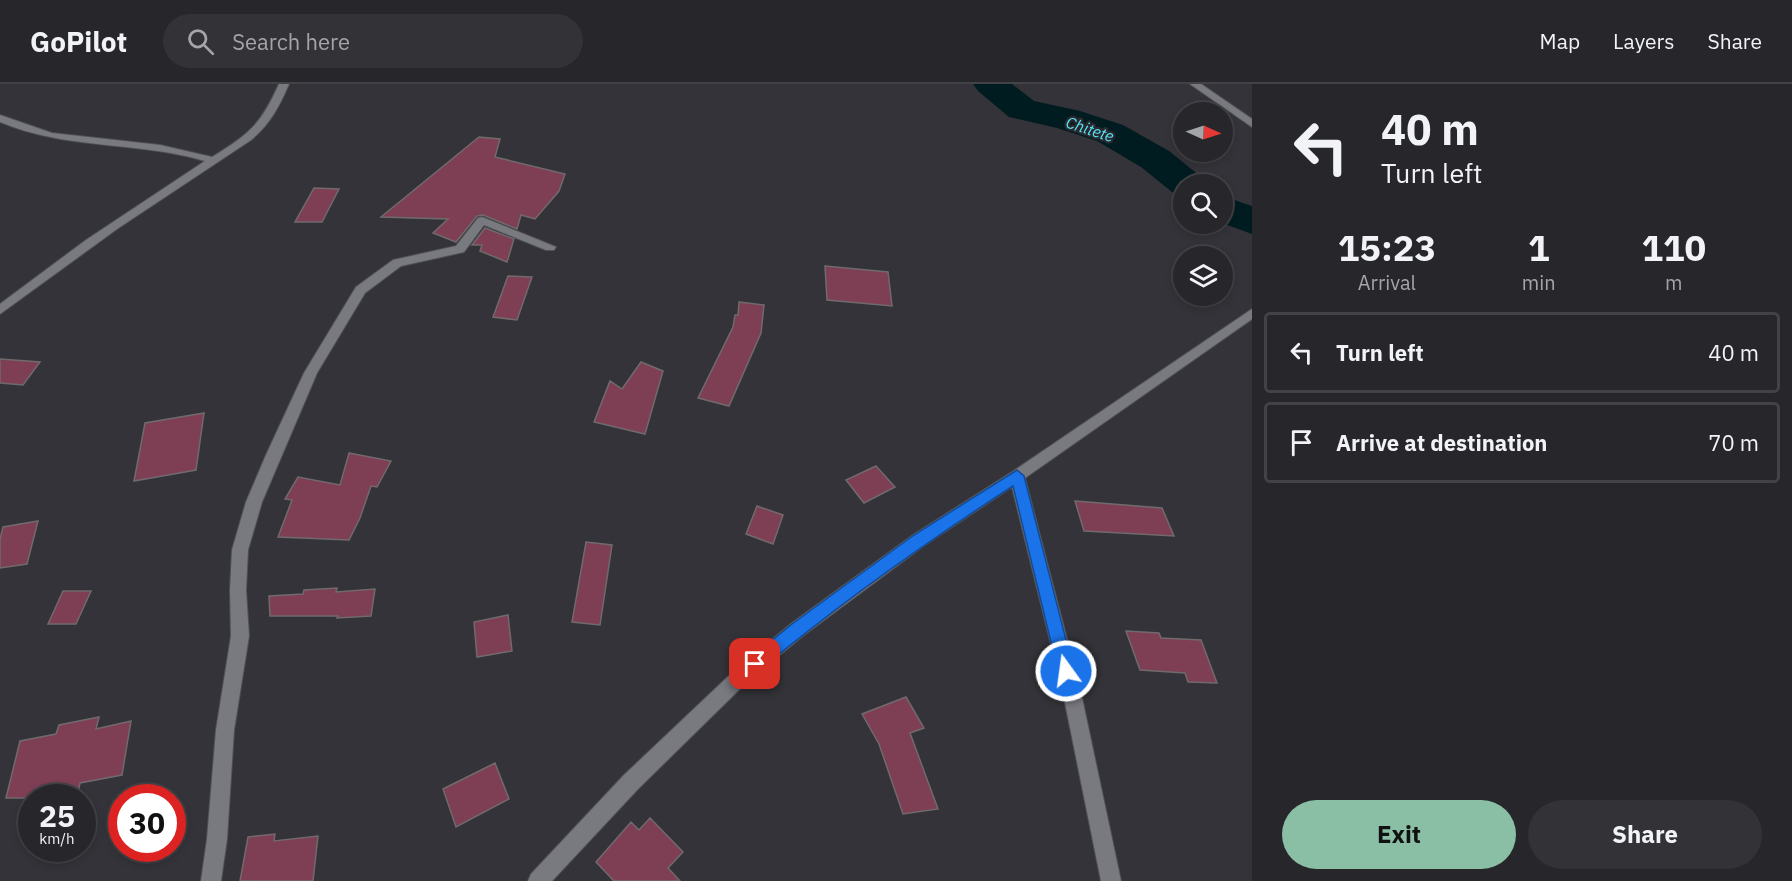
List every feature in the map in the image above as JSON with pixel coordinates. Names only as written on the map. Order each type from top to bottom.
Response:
[{"type":"street","points":[[0,310],[37,281],[236,145],[264,123],[272,113],[284,84]]},
{"type":"street","points":[[1195,84],[1252,124]]},
{"type":"street","points":[[0,118],[17,127],[48,135],[179,150],[213,160]]},
{"type":"street","points":[[211,881],[218,828],[225,730],[240,636],[238,591],[240,550],[251,510],[273,455],[311,373],[360,290],[397,263],[460,249],[482,220],[550,247]]},
{"type":"street","points":[[538,881],[631,782],[741,676],[798,629],[919,540],[1017,476],[1252,313]]},
{"type":"street","points":[[1017,476],[1072,693],[1111,881]]},
{"type":"building","points":[[479,137],[500,139],[495,157],[565,174],[559,191],[535,219],[521,215],[517,229],[483,215],[477,216],[456,242],[433,233],[448,219],[381,217]]},
{"type":"building","points":[[314,188],[339,189],[322,222],[295,222]]},
{"type":"building","points":[[485,228],[514,239],[507,262],[480,251],[482,245],[472,245]]},
{"type":"building","points":[[825,266],[888,272],[892,306],[827,300]]},
{"type":"building","points":[[508,276],[532,277],[517,320],[493,317]]},
{"type":"building","points":[[739,302],[764,305],[761,333],[729,406],[698,398],[733,327],[735,315],[738,315]]},
{"type":"building","points":[[0,359],[40,362],[23,385],[0,383]]},
{"type":"building","points":[[641,362],[663,371],[645,434],[594,422],[610,381],[622,389]]},
{"type":"building","points":[[204,413],[196,470],[134,481],[145,423]]},
{"type":"building","points":[[349,453],[391,461],[377,487],[371,486],[360,518],[349,540],[278,537],[292,500],[285,499],[298,477],[340,485]]},
{"type":"building","points":[[876,466],[895,487],[864,503],[846,480]]},
{"type":"building","points":[[1075,501],[1162,508],[1174,536],[1084,531]]},
{"type":"building","points":[[757,506],[783,515],[773,544],[746,534]]},
{"type":"building","points":[[38,521],[27,564],[0,568],[0,539],[3,527]]},
{"type":"building","points":[[586,542],[612,545],[600,625],[572,622]]},
{"type":"building","points":[[337,588],[336,592],[375,589],[371,616],[337,618],[338,616],[270,616],[269,596],[303,594],[304,590]]},
{"type":"building","points":[[63,591],[91,591],[76,624],[48,624]]},
{"type":"building","points":[[508,615],[512,651],[477,657],[474,622]]},
{"type":"building","points":[[1126,631],[1159,633],[1161,638],[1201,640],[1217,683],[1188,682],[1185,673],[1140,670]]},
{"type":"building","points":[[906,697],[924,728],[910,733],[938,809],[903,814],[879,744],[862,714]]},
{"type":"building","points":[[99,717],[96,729],[131,721],[122,775],[80,784],[18,784],[18,798],[6,798],[20,741],[56,734],[59,725]]},
{"type":"building","points":[[495,763],[509,799],[456,827],[443,789]]},
{"type":"building","points":[[650,818],[683,852],[668,868],[680,881],[614,881],[596,862],[631,822],[639,830]]},
{"type":"building","points":[[275,834],[274,841],[318,836],[313,881],[240,881],[248,837]]},
{"type":"waterway","name":"Chitete","points":[[990,84],[1022,109],[1067,119],[1110,133],[1155,159],[1174,174]]},
{"type":"waterway","name":"Chitete","points":[[1233,213],[1252,221]]},
{"type":"route","points":[[755,664],[798,629],[919,540],[1017,476],[1066,671]]}]
